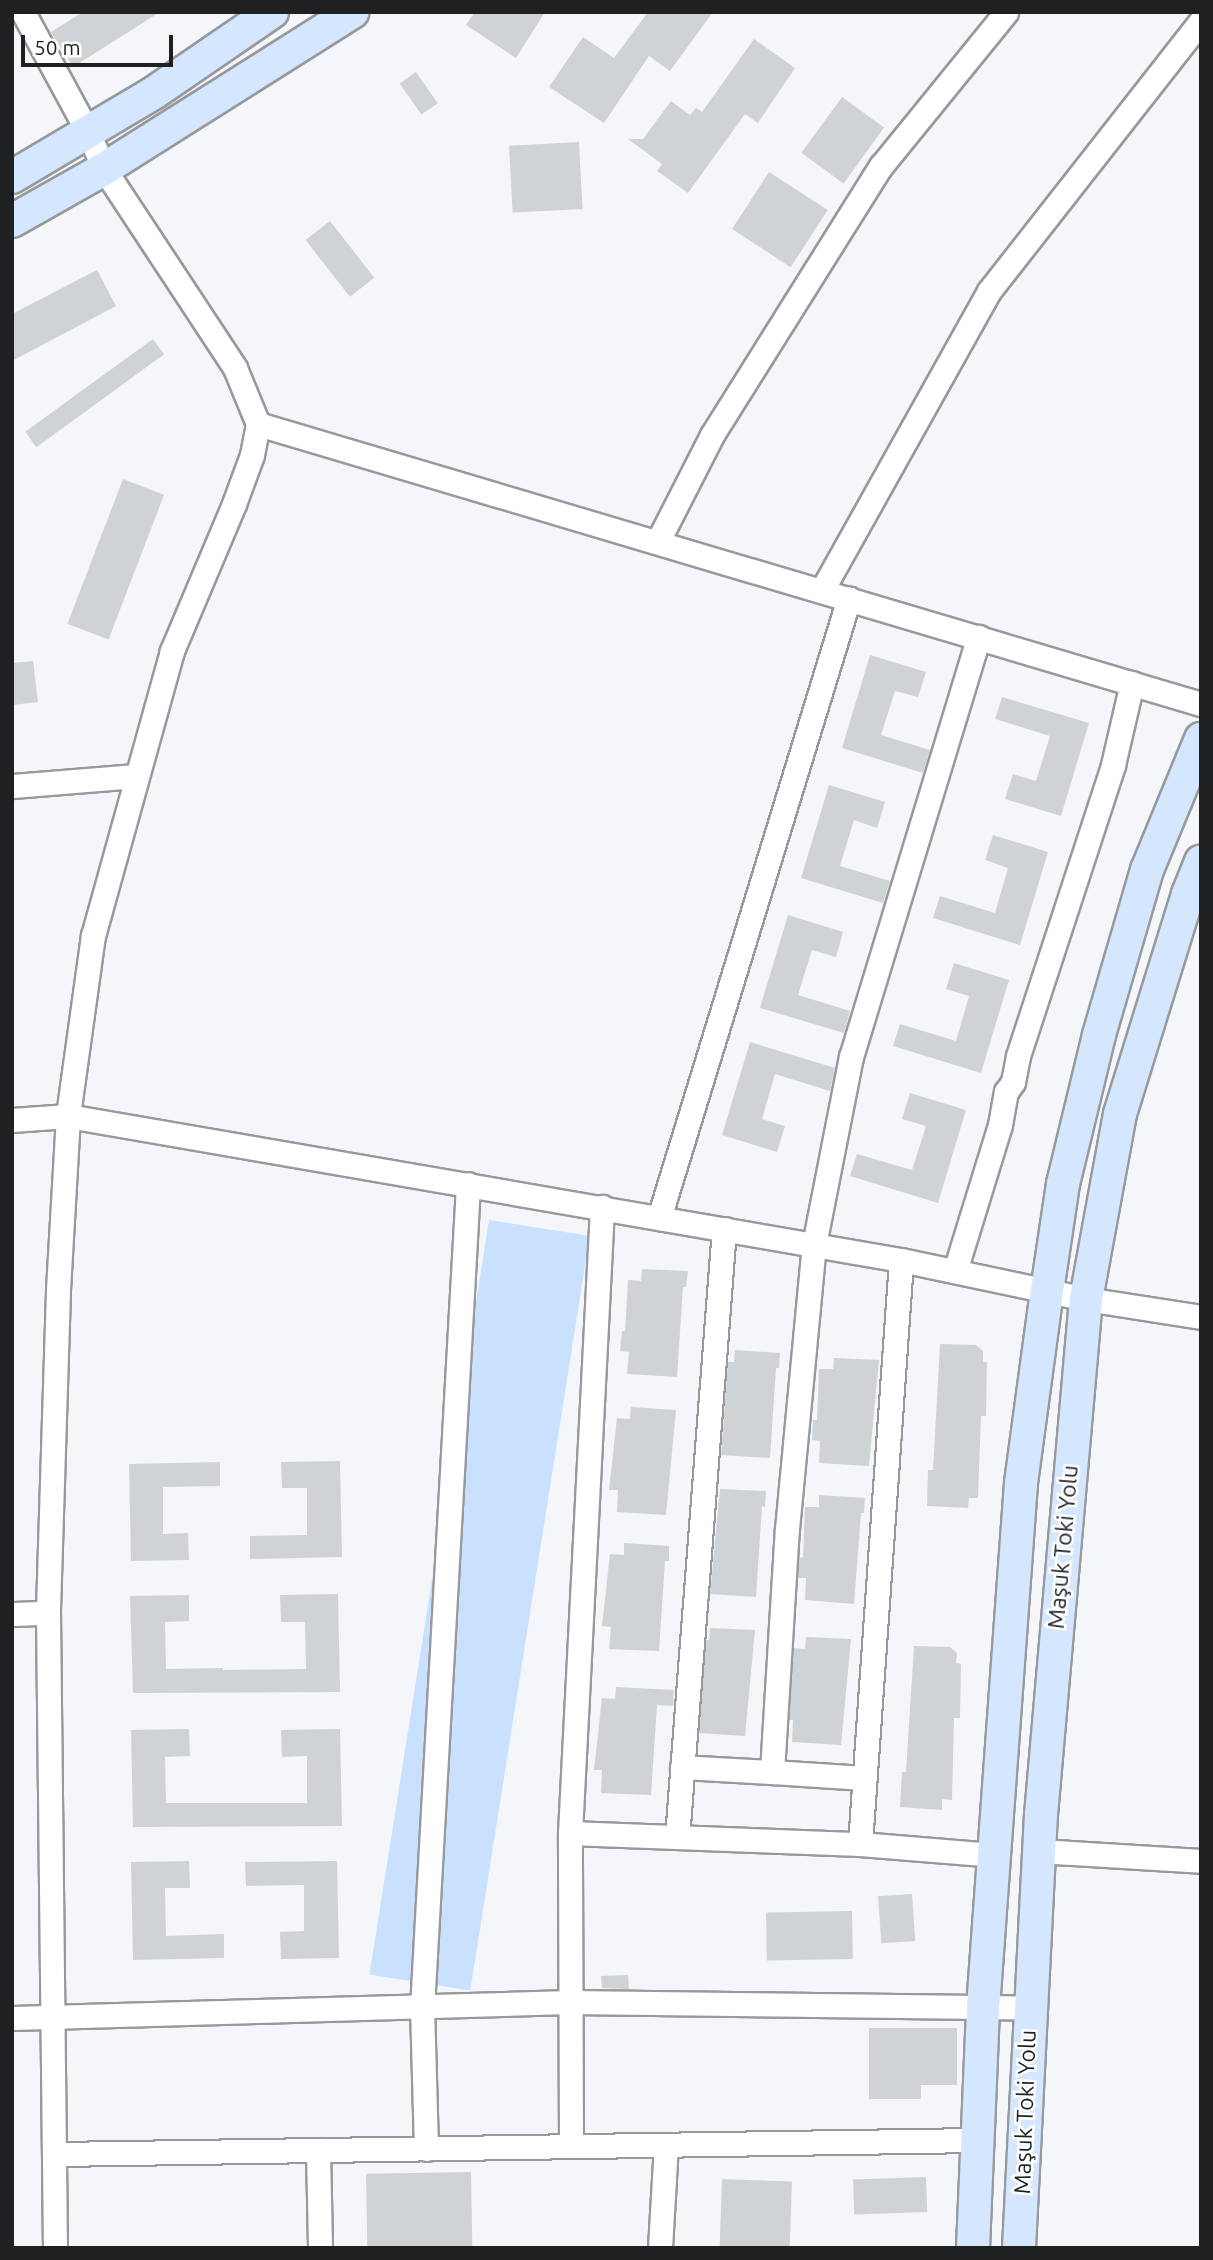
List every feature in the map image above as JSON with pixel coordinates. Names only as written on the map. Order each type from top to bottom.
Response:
[{"type":"main road","points":[[12,177],[155,92],[272,12]]},
{"type":"main road","points":[[12,221],[104,169],[352,12]]},
{"type":"main road","points":[[973,2248],[983,2008],[1021,1483],[1046,1291],[1063,1184],[1099,1035],[1147,870],[1201,739]]},
{"type":"main road","name":"Maşuk Toki Yolu","points":[[1019,2248],[1039,1850],[1086,1299],[1120,1114],[1201,861]]},
{"type":"street","points":[[23,12],[88,132],[104,169],[235,368],[258,424],[251,455],[234,504],[172,651],[93,935],[68,1116],[58,1292],[47,1613],[56,2154],[55,2248]]},
{"type":"street","points":[[658,541],[712,435],[881,166],[1006,12]]},
{"type":"street","points":[[822,590],[989,291],[1201,21]]},
{"type":"street","points":[[258,424],[1201,704]]},
{"type":"street","points":[[659,1218],[849,598]]},
{"type":"street","points":[[772,1772],[787,1529],[814,1245],[851,1057],[979,637]]},
{"type":"street","points":[[955,1271],[1000,1125],[1006,1091],[1013,1082],[1018,1056],[1114,765],[1132,683]]},
{"type":"street","points":[[12,786],[138,776]]},
{"type":"street","points":[[12,1120],[68,1116],[901,1260],[1086,1299],[1201,1317]]},
{"type":"street","points":[[426,2149],[422,2008],[468,1184]]},
{"type":"street","points":[[571,2146],[570,1833],[602,1208]]},
{"type":"street","points":[[677,1837],[724,1229]]},
{"type":"street","points":[[860,1844],[901,1260]]},
{"type":"street","points":[[12,1614],[47,1613]]},
{"type":"street","points":[[682,1767],[864,1778]]},
{"type":"street","points":[[570,1833],[860,1844],[993,1855]]},
{"type":"street","points":[[1039,1850],[1201,1861]]},
{"type":"street","points":[[12,2018],[570,2002],[1029,2008]]},
{"type":"street","points":[[56,2154],[977,2140]]},
{"type":"street","points":[[660,2248],[666,2145]]},
{"type":"street","points":[[318,2150],[320,2248]]},
{"type":"shaded area","points":[[489,1220],[590,1236],[470,1991],[369,1975]]},
{"type":"building","points":[[83,12],[160,12],[73,67],[51,32]]},
{"type":"building","points":[[475,12],[545,12],[516,58],[466,25]]},
{"type":"building","points":[[648,12],[713,12],[670,71],[649,56],[604,123],[549,87],[583,37],[614,58]]},
{"type":"building","points":[[754,39],[795,68],[758,123],[745,114],[688,193],[657,171],[662,164],[628,139],[643,139],[671,101],[690,115],[696,108],[702,112]]},
{"type":"building","points":[[416,72],[438,103],[421,115],[400,83]]},
{"type":"building","points":[[842,97],[884,128],[844,183],[801,153]]},
{"type":"building","points":[[579,142],[583,209],[513,213],[509,146]]},
{"type":"building","points":[[769,172],[828,210],[791,267],[732,229]]},
{"type":"building","points":[[330,221],[374,278],[350,297],[306,240]]},
{"type":"building","points":[[97,270],[116,306],[12,361],[12,314]]},
{"type":"building","points":[[153,339],[164,354],[36,447],[25,432]]},
{"type":"building","points":[[123,479],[164,495],[109,639],[67,624]]},
{"type":"building","points":[[870,655],[926,672],[918,697],[895,691],[881,735],[930,750],[923,773],[842,748]]},
{"type":"building","points":[[33,661],[38,702],[12,705],[12,663]]},
{"type":"building","points":[[1002,697],[1089,723],[1061,816],[1005,799],[1013,774],[1036,781],[1050,736],[995,719]]},
{"type":"building","points":[[829,785],[885,802],[877,828],[854,820],[840,866],[890,881],[883,903],[801,878]]},
{"type":"building","points":[[993,835],[1048,852],[1020,945],[933,918],[940,896],[995,913],[1008,868],[985,860]]},
{"type":"building","points":[[788,915],[843,932],[836,957],[812,950],[798,995],[850,1011],[844,1033],[760,1008]]},
{"type":"building","points":[[954,963],[1009,980],[981,1073],[893,1046],[900,1024],[956,1041],[969,996],[946,989]]},
{"type":"building","points":[[750,1042],[835,1068],[830,1091],[775,1074],[762,1119],[785,1126],[777,1152],[722,1135]]},
{"type":"building","points":[[910,1093],[966,1110],[938,1203],[850,1176],[857,1154],[912,1170],[926,1126],[902,1119]]},
{"type":"building","points":[[642,1269],[688,1271],[686,1287],[683,1287],[677,1377],[627,1374],[629,1352],[620,1351],[622,1331],[625,1331],[628,1280],[641,1281]]},
{"type":"building","points":[[940,1344],[976,1345],[983,1351],[983,1362],[987,1362],[986,1416],[981,1416],[978,1498],[969,1498],[968,1508],[927,1506],[928,1470],[933,1470]]},
{"type":"building","points":[[735,1350],[780,1353],[779,1368],[776,1368],[770,1458],[721,1455],[728,1362],[734,1362]]},
{"type":"building","points":[[834,1358],[879,1360],[869,1466],[819,1463],[820,1441],[812,1440],[813,1420],[817,1420],[819,1369],[833,1369]]},
{"type":"building","points":[[631,1407],[676,1410],[666,1515],[617,1512],[618,1490],[609,1490],[617,1418],[630,1419]]},
{"type":"building","points":[[340,1461],[342,1557],[250,1559],[250,1536],[307,1535],[307,1488],[282,1488],[281,1462]]},
{"type":"building","points":[[220,1462],[220,1486],[163,1487],[163,1534],[188,1533],[189,1560],[131,1561],[129,1464]]},
{"type":"building","points":[[720,1489],[766,1491],[765,1507],[762,1506],[756,1597],[710,1594]]},
{"type":"building","points":[[819,1495],[865,1498],[864,1513],[861,1513],[854,1604],[805,1600],[806,1578],[798,1578],[799,1557],[803,1558],[805,1507],[819,1507]]},
{"type":"building","points":[[624,1543],[669,1546],[669,1561],[665,1561],[659,1651],[609,1649],[611,1627],[602,1626],[610,1554],[624,1555]]},
{"type":"building","points":[[338,1594],[340,1692],[133,1693],[130,1596],[189,1595],[189,1621],[165,1622],[166,1669],[223,1670],[306,1669],[305,1622],[281,1622],[280,1595]]},
{"type":"building","points":[[710,1628],[755,1630],[745,1736],[699,1733],[706,1640],[709,1640]]},
{"type":"building","points":[[806,1637],[851,1639],[841,1745],[792,1742],[793,1720],[789,1720],[794,1648],[805,1649]]},
{"type":"building","points":[[914,1646],[950,1647],[957,1653],[956,1663],[961,1664],[960,1718],[954,1718],[952,1800],[942,1799],[942,1810],[900,1807],[902,1772],[906,1772]]},
{"type":"building","points":[[616,1687],[674,1690],[673,1706],[657,1705],[651,1795],[601,1793],[602,1770],[594,1770],[602,1698],[615,1699]]},
{"type":"building","points":[[189,1729],[190,1756],[165,1757],[166,1803],[307,1803],[307,1756],[282,1757],[281,1730],[340,1729],[342,1826],[133,1827],[131,1730]]},
{"type":"building","points":[[189,1861],[190,1888],[165,1888],[166,1936],[224,1934],[224,1958],[133,1960],[131,1862]]},
{"type":"building","points":[[337,1861],[339,1958],[281,1959],[280,1932],[304,1931],[304,1885],[246,1886],[245,1862]]},
{"type":"building","points":[[912,1894],[915,1941],[881,1943],[878,1896]]},
{"type":"building","points":[[852,1911],[853,1959],[767,1960],[766,1913]]},
{"type":"building","points":[[628,1975],[629,1989],[602,1988],[601,1976]]},
{"type":"building","points":[[869,2028],[957,2028],[957,2085],[921,2085],[921,2099],[869,2099]]},
{"type":"building","points":[[471,2172],[472,2248],[367,2248],[366,2174]]},
{"type":"building","points":[[926,2177],[927,2212],[854,2215],[853,2180]]},
{"type":"building","points":[[722,2179],[792,2181],[790,2248],[720,2248]]}]
